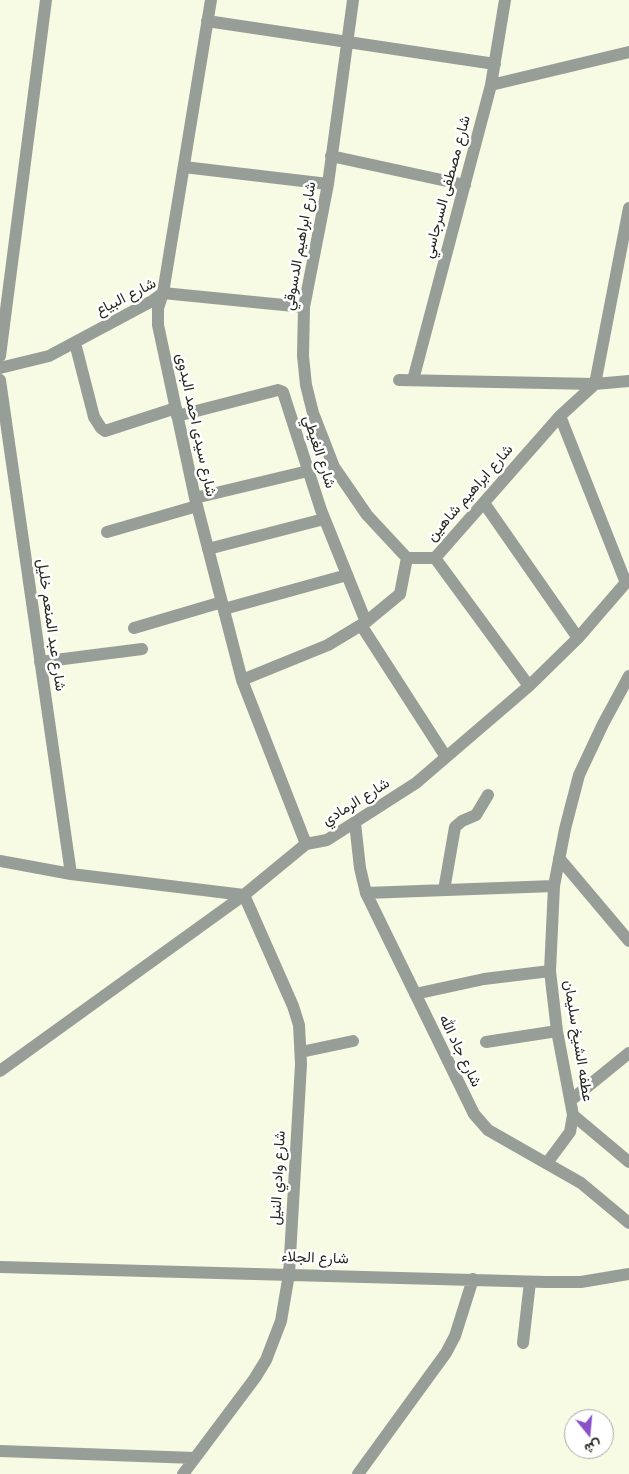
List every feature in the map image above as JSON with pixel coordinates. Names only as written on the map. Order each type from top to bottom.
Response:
[{"type":"street","points":[[0,356],[46,0]]},
{"type":"street","name":"شارع سيدى احمد البدوى","points":[[211,0],[163,293],[158,308],[158,326],[196,502],[242,680],[306,844]]},
{"type":"street","name":"شارع ابراهيم الدسوقي","points":[[353,0],[328,184],[304,307],[303,356],[306,385],[312,413],[334,467],[367,515],[407,558]]},
{"type":"street","name":"شارع مصطفى السرجاسي","points":[[412,380],[491,85],[505,0]]},
{"type":"street","points":[[208,21],[348,40],[495,64]]},
{"type":"street","points":[[491,85],[629,52]]},
{"type":"street","points":[[331,156],[465,185]]},
{"type":"street","points":[[184,167],[328,184]]},
{"type":"street","points":[[595,384],[629,208]]},
{"type":"street","name":"شارع البياع","points":[[0,368],[49,356],[152,301],[163,293],[304,307]]},
{"type":"street","points":[[75,342],[94,417],[105,431],[177,412]]},
{"type":"street","name":"شارع عبد المنعم خليل","points":[[0,380],[71,874]]},
{"type":"street","points":[[399,380],[595,384],[629,381]]},
{"type":"street","name":"شارع ابراهيم شاهين","points":[[407,558],[435,558],[560,416],[595,384]]},
{"type":"street","name":"شارع الغيطي","points":[[177,412],[280,390],[284,394],[324,519],[347,575],[364,624],[446,757]]},
{"type":"street","points":[[560,416],[627,581]]},
{"type":"street","points":[[107,532],[196,502],[308,471]]},
{"type":"street","points":[[484,502],[578,638]]},
{"type":"street","points":[[208,549],[324,519]]},
{"type":"street","points":[[242,680],[328,645],[364,624],[400,594],[407,558]]},
{"type":"street","points":[[435,558],[530,686]]},
{"type":"street","points":[[134,628],[347,575]]},
{"type":"street","name":"شارع الرمادي","points":[[0,1070],[244,895],[306,844],[327,840],[416,782],[530,686],[578,638],[627,581]]},
{"type":"street","points":[[40,662],[142,648]]},
{"type":"street","name":"عطفه الشيخ سليمان","points":[[547,1163],[570,1132],[572,1115],[571,1100],[557,1031],[550,971],[554,886],[579,775],[628,683]]},
{"type":"street","points":[[444,890],[455,827],[462,821],[476,815],[488,795]]},
{"type":"street","name":"شارع جاد الله","points":[[354,823],[366,892],[467,1102],[480,1123],[508,1143],[581,1183],[629,1223]]},
{"type":"street","points":[[559,858],[629,941]]},
{"type":"street","points":[[0,861],[71,874],[244,895]]},
{"type":"street","points":[[366,892],[554,886]]},
{"type":"street","name":"شارع وادي النيل","points":[[183,1474],[266,1360],[282,1321],[288,1274],[301,1052],[299,1025],[293,1006],[244,895]]},
{"type":"street","points":[[415,994],[484,979],[550,971]]},
{"type":"street","points":[[486,1042],[557,1031]]},
{"type":"street","points":[[301,1052],[352,1041]]},
{"type":"street","points":[[571,1100],[629,1053]]},
{"type":"street","points":[[572,1115],[629,1162]]},
{"type":"street","name":"شارع الجلاء","points":[[0,1267],[530,1282],[582,1282],[629,1274]]},
{"type":"street","points":[[358,1474],[446,1353],[455,1336],[473,1279]]},
{"type":"street","points":[[523,1342],[530,1282]]},
{"type":"street","points":[[0,1451],[195,1458]]}]
